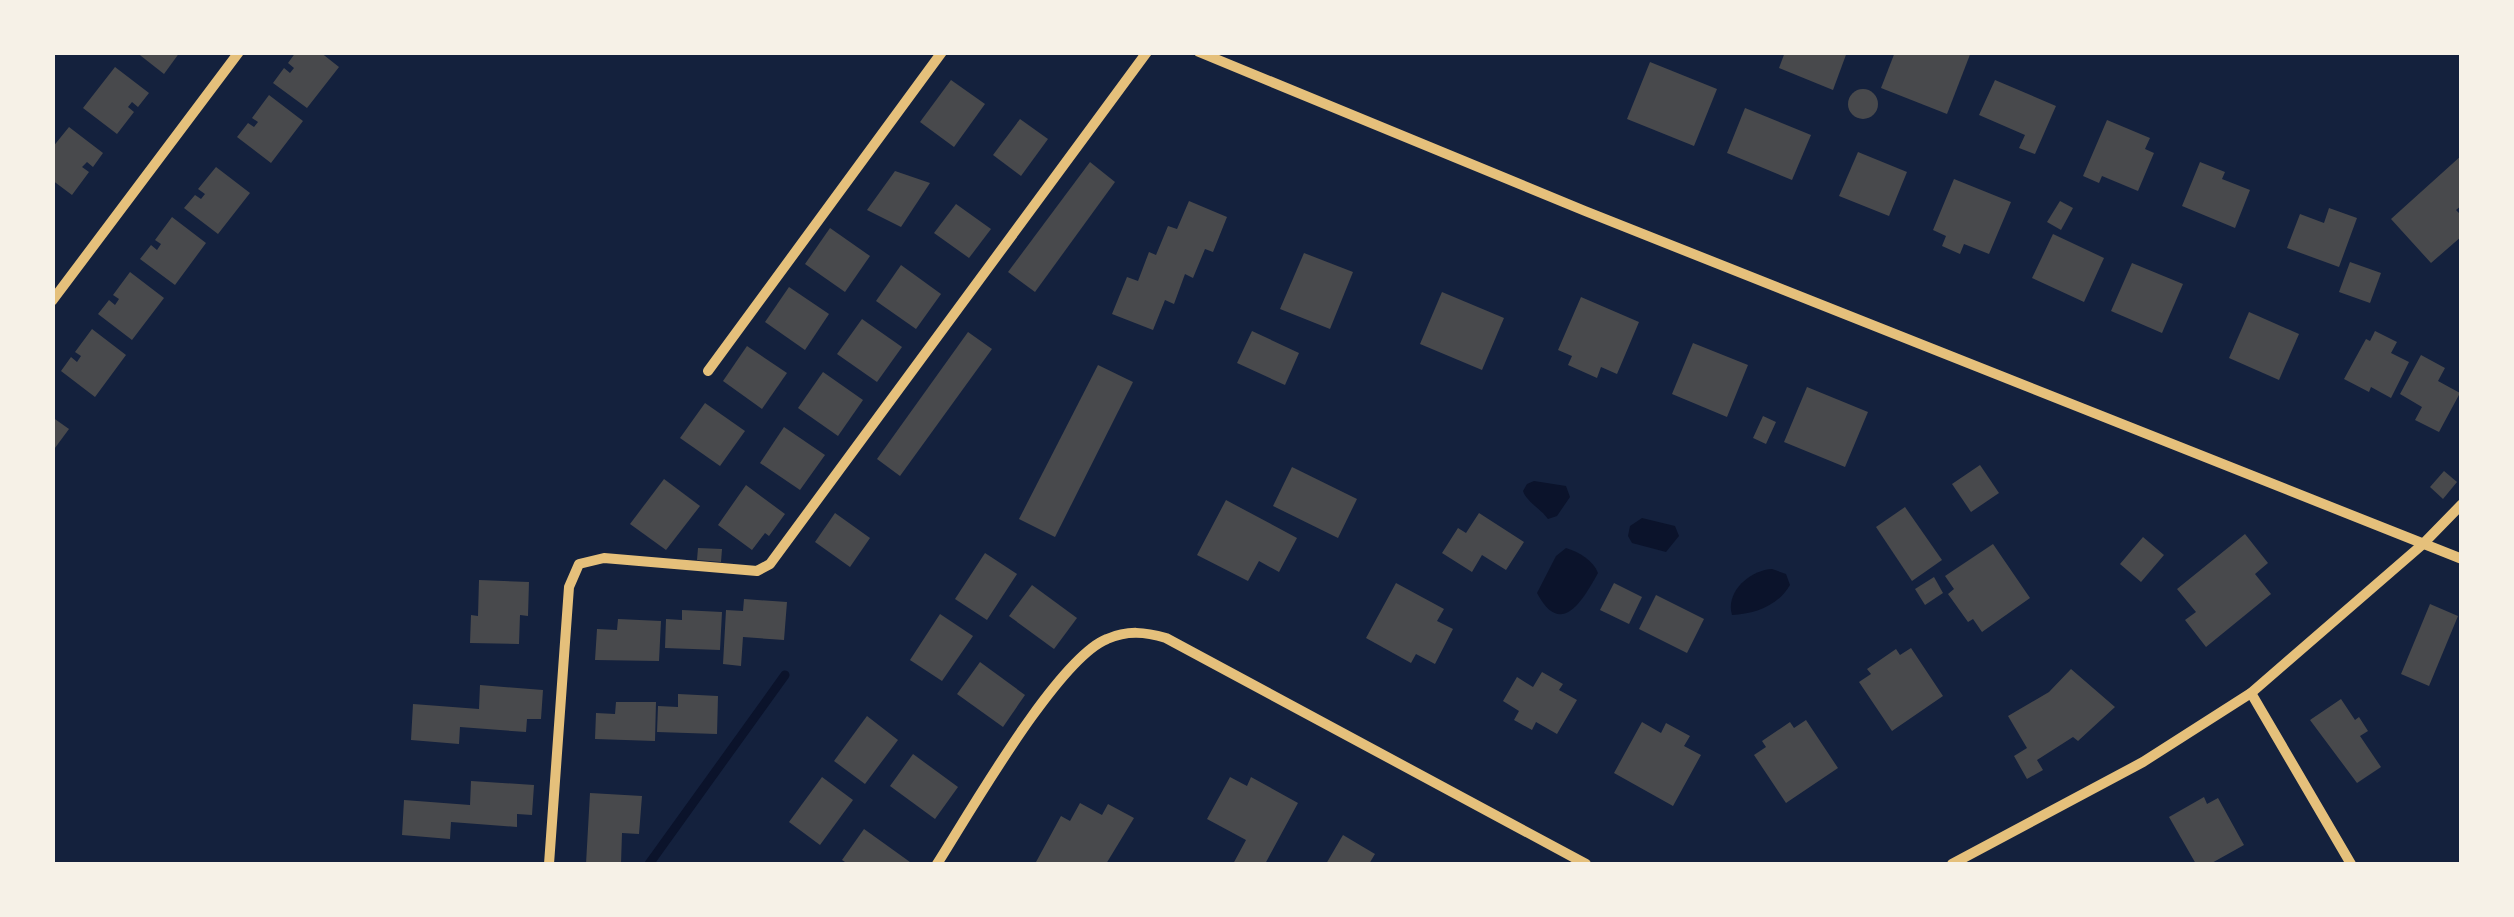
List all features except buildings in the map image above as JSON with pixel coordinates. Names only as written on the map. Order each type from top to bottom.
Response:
[{"type":"street","points":[[52,301],[238,52]]},
{"type":"street","points":[[708,371],[942,52]]},
{"type":"street","points":[[549,864],[569,588],[579,564],[604,558],[757,571],[770,564],[1146,52]]},
{"type":"street","points":[[1200,52],[1585,211],[2462,559]]},
{"type":"street","points":[[1952,864],[2142,762],[2251,693],[2423,544],[2462,504]]},
{"type":"street","points":[[936,864],[1054,686],[1080,657],[1103,640],[1144,632],[1166,638],[1586,864]]},
{"type":"street","points":[[2251,693],[2351,864]]},
{"type":"water","points":[[1534,481],[1566,486],[1570,497],[1557,516],[1548,519],[1525,495],[1527,484]]},
{"type":"water","points":[[1642,518],[1675,526],[1679,536],[1666,552],[1632,543],[1628,536],[1630,526]]},
{"type":"water","points":[[1566,548],[1585,557],[1598,573],[1586,594],[1563,614],[1546,606],[1537,593],[1556,556]]},
{"type":"water","points":[[1772,569],[1786,574],[1790,585],[1785,592],[1765,608],[1732,615],[1732,598],[1741,584],[1755,573]]},
{"type":"waterway","points":[[649,864],[785,675]]}]
